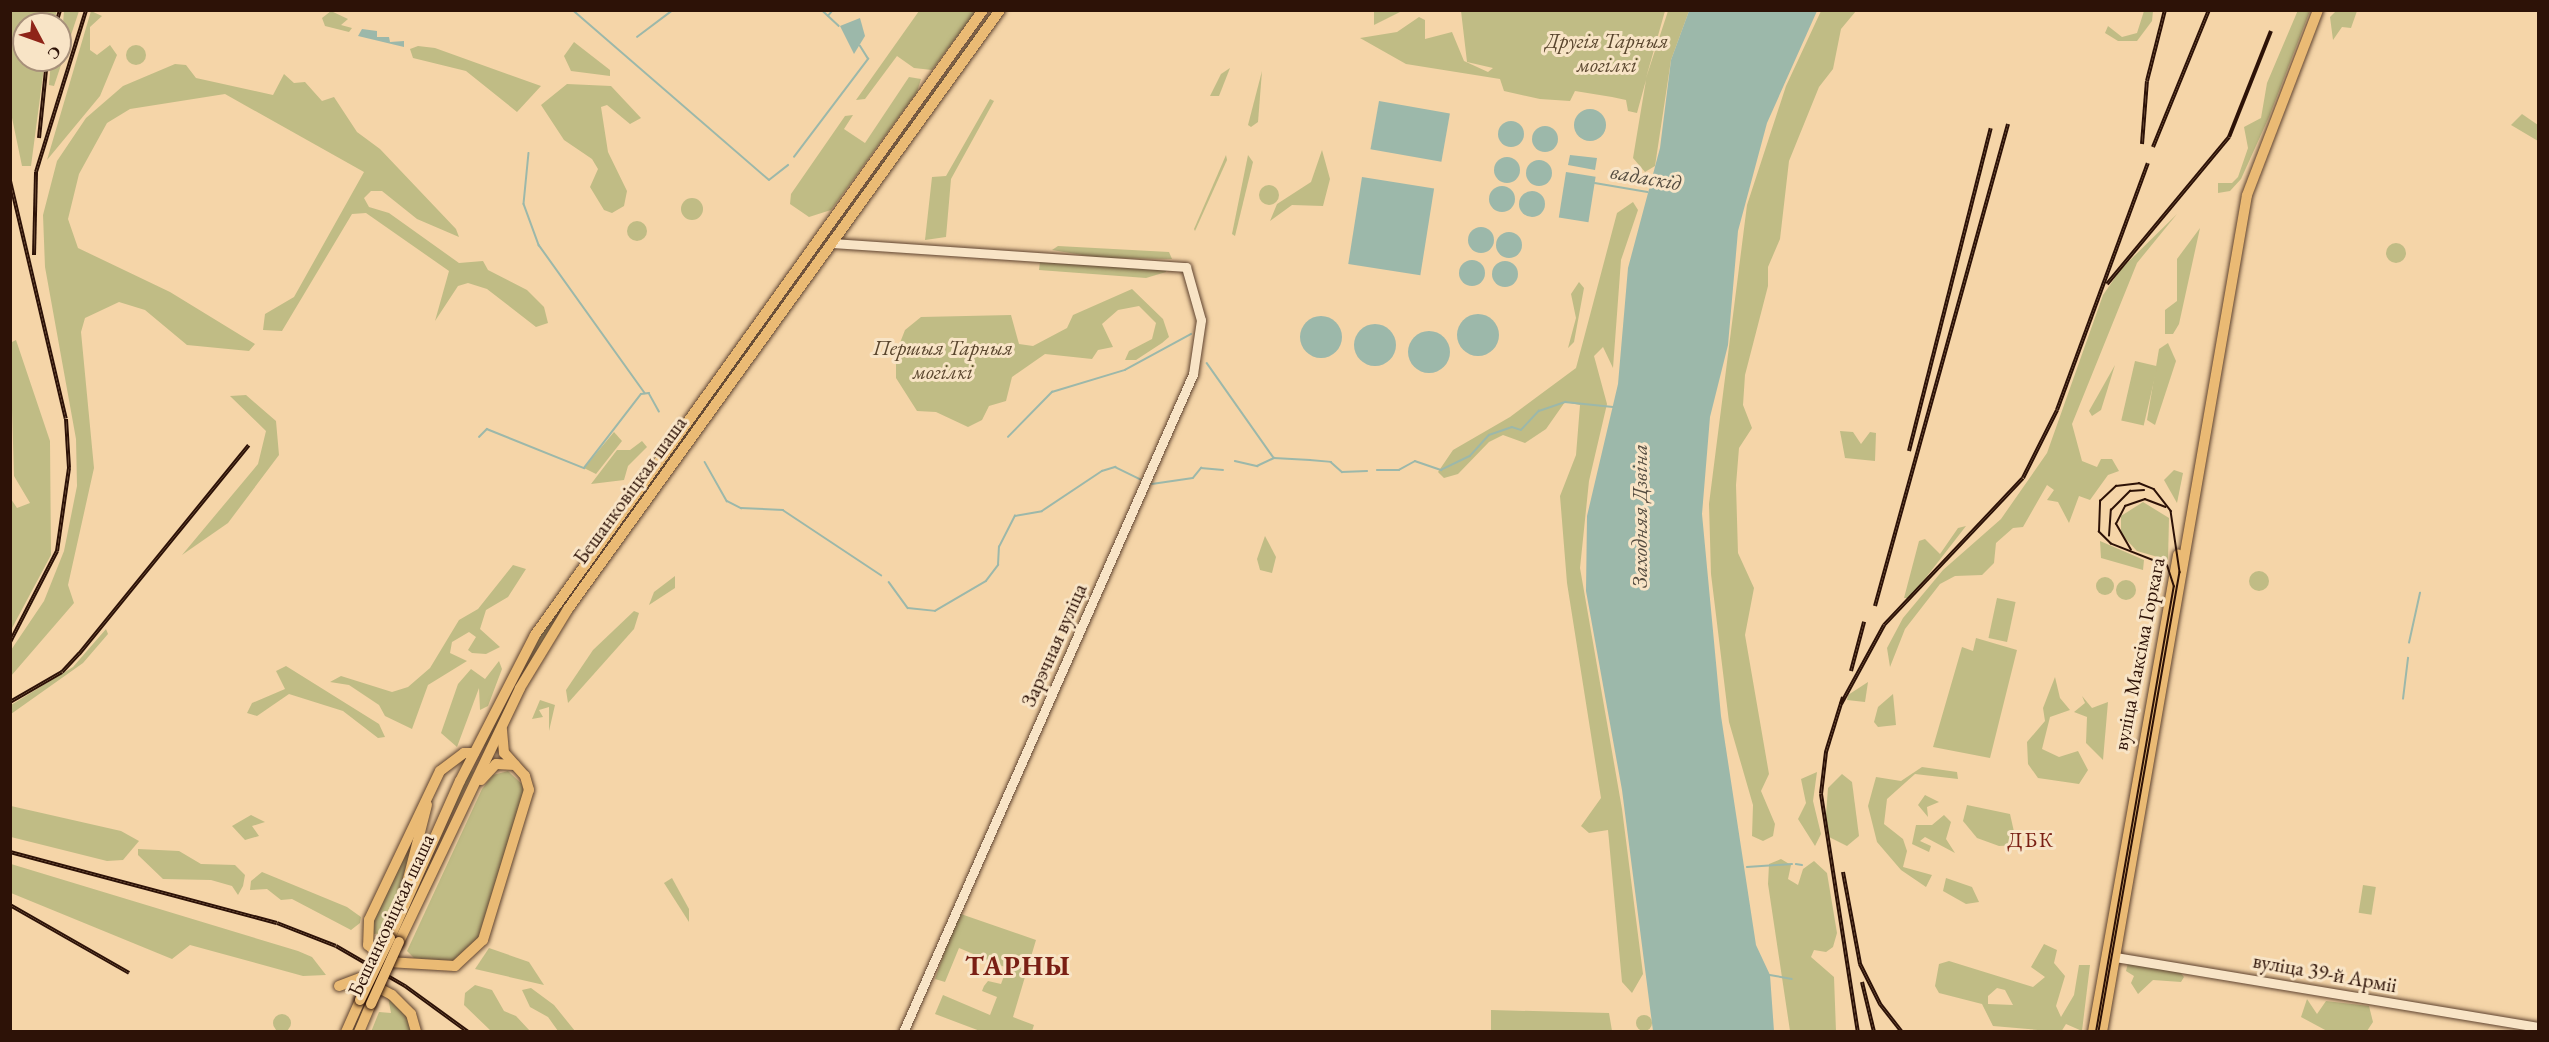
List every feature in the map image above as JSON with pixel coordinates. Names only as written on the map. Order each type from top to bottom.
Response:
[{"type":"main road","name":"Бешанковіцкая шаша","points":[[394,940],[400,914],[474,753],[526,651],[570,583],[983,10]]},
{"type":"main road","name":"Бешанковіцкая шаша","points":[[346,1032],[366,1002],[394,940],[470,794],[502,724],[580,591],[1000,10]]},
{"type":"main road","name":"вуліца Максіма Горкага","points":[[2094,1032],[2110,956],[2247,195],[2318,10]]},
{"type":"main road","points":[[474,753],[464,753],[435,781],[419,823],[369,920],[368,945],[388,962],[455,966],[483,940],[522,811],[528,781],[502,747],[502,724]]},
{"type":"main road","points":[[470,794],[496,764],[515,765]]},
{"type":"main road","points":[[400,914],[419,823]]},
{"type":"main road","name":"вуліца Максіма Горкага","points":[[2102,1032],[2110,956]]},
{"type":"main road","points":[[339,986],[360,978],[392,994],[411,1014],[416,1032]]},
{"type":"main road","name":"Бешанковіцкая шаша","points":[[359,1032],[366,1002]]},
{"type":"street","name":"Зарэчная вуліца","points":[[833,243],[1185,267],[1201,320],[1193,374],[903,1032]]},
{"type":"street","name":"вуліца 39-й Арміі","points":[[2110,956],[2538,1027]]},
{"type":"green space","points":[[1374,10],[1402,11],[1374,25]]},
{"type":"green space","points":[[2298,10],[2310,11],[2269,117],[2241,179],[2230,191],[2218,193],[2218,183],[2232,183],[2238,177],[2248,148],[2244,127],[2261,118],[2267,83]]},
{"type":"green space","points":[[10,11],[57,11],[12,12],[12,72],[43,72],[31,166],[22,166],[11,113]]},
{"type":"green space","points":[[79,11],[72,32],[72,12],[64,12]]},
{"type":"green space","points":[[91,11],[102,16],[90,27],[90,50],[97,55],[110,45],[117,55],[100,96],[47,160]]},
{"type":"green space","points":[[331,11],[348,19],[341,25],[352,28],[349,32],[325,26],[322,18]]},
{"type":"green space","points":[[919,11],[976,11],[932,70],[914,68],[897,56],[865,99],[856,100]]},
{"type":"green space","points":[[994,11],[861,197],[859,195]]},
{"type":"green space","name":"Другія Тарныя могілкі","points":[[1461,11],[1665,11],[1646,78],[1668,11],[1689,11],[1671,60],[1655,166],[1645,172],[1633,158],[1646,80],[1637,113],[1628,111],[1626,100],[1575,91],[1570,101],[1540,99],[1504,91],[1500,79],[1406,64],[1360,38],[1397,32],[1419,17],[1425,20],[1425,39],[1452,32],[1464,61],[1488,72],[1493,68],[1467,62]]},
{"type":"green space","points":[[1821,11],[1856,11],[1841,29],[1833,69],[1819,87],[1789,161],[1780,239],[1768,267],[1768,286],[1745,375],[1743,405],[1752,428],[1739,448],[1736,485],[1738,553],[1754,588],[1745,635],[1769,774],[1761,791],[1775,824],[1773,836],[1763,841],[1752,836],[1753,805],[1729,722],[1711,574],[1709,504],[1747,205],[1786,86]]},
{"type":"green space","points":[[2144,11],[2153,11],[2152,21],[2137,41],[2118,41],[2105,33],[2108,26],[2122,37],[2137,33]]},
{"type":"green space","points":[[2336,11],[2357,11],[2351,28],[2342,27],[2333,40],[2330,17]]},
{"type":"green space","points":[[574,42],[610,70],[610,76],[571,71],[564,56]]},
{"type":"green space","points":[[132,45],[140,45],[146,51],[146,59],[140,65],[132,65],[126,59],[126,51]]},
{"type":"green space","points":[[418,46],[435,48],[541,86],[517,112],[466,71],[413,58],[410,49]]},
{"type":"green space","points":[[175,64],[186,65],[196,78],[273,95],[284,74],[294,83],[305,82],[322,101],[334,97],[357,132],[380,149],[456,229],[459,237],[417,219],[382,191],[371,191],[364,198],[369,207],[389,213],[459,263],[483,261],[488,270],[527,290],[544,307],[548,323],[536,327],[487,289],[468,283],[458,286],[435,321],[449,271],[366,213],[352,214],[282,331],[263,330],[265,314],[294,297],[364,172],[225,94],[130,109],[107,123],[79,174],[68,219],[78,248],[170,292],[255,344],[249,351],[187,345],[145,310],[119,302],[85,318],[81,332],[94,468],[68,585],[74,603],[11,676],[11,650],[44,601],[64,551],[77,486],[76,439],[45,267],[43,215],[57,161],[86,118],[123,86]]},
{"type":"green space","points":[[1230,68],[1219,96],[1210,96],[1221,74]]},
{"type":"green space","points":[[1262,71],[1258,122],[1251,127],[1248,125]]},
{"type":"green space","points":[[50,72],[59,72],[54,86],[49,85]]},
{"type":"green space","points":[[909,77],[921,79],[917,92],[831,210],[809,217],[790,204],[791,194],[845,116],[853,115],[844,129],[865,143]]},
{"type":"green space","points":[[567,84],[611,86],[641,118],[630,124],[607,105],[601,107],[608,152],[627,191],[624,206],[612,213],[604,210],[590,187],[598,169],[592,159],[564,140],[541,105]]},
{"type":"green space","points":[[990,99],[994,101],[951,179],[946,237],[925,240],[932,177],[946,176]]},
{"type":"green space","points":[[2522,114],[2538,125],[2538,141],[2511,125]]},
{"type":"green space","points":[[1322,150],[1330,179],[1323,206],[1292,205],[1270,221],[1277,204],[1311,182]]},
{"type":"green space","points":[[1226,155],[1227,160],[1195,231],[1194,229]]},
{"type":"green space","points":[[1248,155],[1253,162],[1235,236],[1232,234]]},
{"type":"green space","points":[[1269,185],[1276,188],[1279,195],[1276,202],[1269,205],[1262,202],[1259,195],[1262,188]]},
{"type":"green space","points":[[692,198],[700,201],[703,209],[700,217],[692,220],[684,217],[681,209],[684,201]]},
{"type":"green space","points":[[1633,202],[1638,210],[1621,260],[1613,368],[1603,347],[1594,356],[1607,404],[1589,481],[1580,568],[1622,809],[1643,974],[1632,993],[1622,982],[1608,830],[1589,833],[1581,826],[1601,798],[1567,583],[1560,496],[1576,455],[1580,405],[1565,402],[1546,429],[1525,443],[1503,435],[1489,442],[1458,474],[1444,478],[1438,472],[1453,450],[1510,417],[1576,368],[1617,213]]},
{"type":"green space","points":[[2177,214],[2137,263],[2072,424],[2082,461],[2097,467],[2101,459],[2112,459],[2119,471],[2108,475],[2090,500],[2079,496],[2069,523],[2058,502],[2047,500],[2054,490],[2047,485],[2023,527],[2013,528],[1996,543],[1994,563],[1982,575],[1955,576],[1940,584],[1905,629],[1890,667],[1887,648],[1903,618],[1943,570],[2001,519],[2047,453],[2103,295],[2121,269]]},
{"type":"green space","points":[[637,221],[644,224],[647,231],[644,238],[637,241],[630,238],[627,231],[630,224]]},
{"type":"green space","points":[[2200,228],[2179,324],[2173,334],[2165,334],[2165,310],[2177,301],[2177,259]]},
{"type":"green space","points":[[2396,243],[2403,246],[2406,253],[2403,260],[2396,263],[2389,260],[2386,253],[2389,246]]},
{"type":"green space","points":[[1058,246],[1169,252],[1172,259],[1101,258],[1052,250]]},
{"type":"green space","points":[[1040,262],[1165,268],[1166,272],[1146,278],[1039,270]]},
{"type":"green space","points":[[799,281],[632,512],[629,510],[731,368]]},
{"type":"green space","points":[[1579,282],[1584,288],[1574,342],[1568,348],[1576,318],[1571,294]]},
{"type":"green space","name":"Першыя Тарныя могілкі","points":[[1132,289],[1163,319],[1169,337],[1162,343],[1136,360],[1125,360],[1129,351],[1152,339],[1156,323],[1139,306],[1118,310],[1102,324],[1113,347],[1098,350],[1092,359],[1045,354],[1012,377],[1006,401],[989,406],[982,420],[968,427],[936,412],[917,411],[896,378],[896,353],[905,330],[921,317],[1011,315],[1019,344],[1033,346],[1067,328],[1073,315]]},
{"type":"green space","points":[[16,340],[50,441],[51,555],[11,630],[11,499],[17,508],[30,503],[14,476],[10,343]]},
{"type":"green space","points":[[2168,343],[2176,361],[2155,425],[2147,420],[2159,349]]},
{"type":"green space","points":[[2135,361],[2157,366],[2144,426],[2121,420]]},
{"type":"green space","points":[[2115,365],[2101,410],[2092,416],[2089,411]]},
{"type":"green space","points":[[246,395],[276,421],[279,455],[228,523],[182,555],[258,464],[266,431],[230,396]]},
{"type":"green space","points":[[1840,431],[1853,432],[1861,444],[1870,432],[1876,433],[1875,461],[1845,458]]},
{"type":"green space","points":[[614,432],[622,441],[596,474],[584,468]]},
{"type":"green space","points":[[642,441],[647,447],[628,466],[624,480],[591,484],[617,450],[630,450]]},
{"type":"green space","points":[[2174,470],[2183,473],[2177,503],[2164,480]]},
{"type":"green space","points":[[2143,502],[2169,518],[2168,560],[2137,551],[2121,534],[2121,516]]},
{"type":"green space","points":[[1966,526],[1910,598],[1904,598],[1919,541],[1925,539],[1940,554],[1958,528]]},
{"type":"green space","points":[[1265,536],[1276,557],[1272,573],[1260,570],[1257,559]]},
{"type":"green space","points":[[2100,541],[2144,560],[2143,570],[2101,558]]},
{"type":"green space","points":[[513,565],[526,569],[508,597],[486,610],[480,629],[500,647],[486,654],[472,653],[468,650],[476,637],[469,632],[452,642],[450,653],[467,661],[428,685],[412,729],[385,716],[379,705],[349,685],[330,682],[341,676],[392,692],[408,687],[430,668],[459,620],[478,609]]},
{"type":"green space","points":[[584,570],[486,746],[482,745],[531,649]]},
{"type":"green space","points":[[2255,571],[2263,571],[2269,577],[2269,585],[2263,591],[2255,591],[2249,585],[2249,577]]},
{"type":"green space","points":[[675,576],[675,588],[649,605],[654,592]]},
{"type":"green space","points":[[2105,577],[2112,579],[2114,586],[2112,593],[2105,595],[2098,593],[2096,586],[2098,579]]},
{"type":"green space","points":[[2126,580],[2133,583],[2136,590],[2133,597],[2126,600],[2119,597],[2116,590],[2119,583]]},
{"type":"green space","points":[[1997,598],[2016,602],[2007,642],[1988,638]]},
{"type":"green space","points":[[634,611],[639,613],[634,629],[568,703],[566,690],[593,650]]},
{"type":"green space","points":[[106,629],[108,634],[83,663],[11,714],[11,705],[73,667]]},
{"type":"green space","points":[[1976,638],[2017,650],[1990,758],[1933,747],[1962,647],[1973,651]]},
{"type":"green space","points":[[499,661],[502,669],[488,706],[480,710],[479,688],[457,747],[441,733],[458,684],[471,669],[485,679]]},
{"type":"green space","points":[[286,666],[379,724],[385,737],[378,738],[343,711],[289,694],[257,716],[247,713],[252,703],[285,689],[276,671]]},
{"type":"green space","points":[[2055,677],[2060,698],[2070,710],[2050,717],[2042,749],[2059,757],[2078,751],[2088,770],[2079,784],[2038,778],[2028,764],[2027,742],[2045,721],[2043,708]]},
{"type":"green space","points":[[1868,682],[1865,702],[1847,700],[1848,695]]},
{"type":"green space","points":[[1893,694],[1896,725],[1878,727],[1874,722],[1878,707]]},
{"type":"green space","points":[[2082,696],[2092,708],[2108,702],[2103,760],[2086,743],[2087,717],[2074,712],[2085,703]]},
{"type":"green space","points":[[540,700],[555,705],[549,731],[549,707],[539,710],[543,717],[532,719]]},
{"type":"green space","points":[[1922,767],[1957,772],[1958,779],[1915,774],[1887,799],[1884,824],[1903,839],[1907,851],[1903,867],[1932,875],[1926,887],[1901,870],[1877,842],[1868,806],[1876,777],[1901,781]]},
{"type":"green space","points":[[470,770],[474,772],[393,930],[390,928]]},
{"type":"green space","points":[[508,771],[525,787],[478,938],[453,963],[414,958],[407,951],[482,789],[493,775]]},
{"type":"green space","points":[[1817,772],[1813,801],[1821,834],[1815,846],[1798,819],[1806,803],[1801,779]]},
{"type":"green space","points":[[1842,774],[1852,782],[1859,836],[1847,846],[1829,837],[1825,828],[1828,788]]},
{"type":"green space","points":[[1925,795],[1939,802],[1927,807],[1928,817],[1918,805]]},
{"type":"green space","points":[[1967,805],[2010,814],[2017,845],[1999,846],[1977,838],[1963,821]]},
{"type":"green space","points":[[11,806],[121,831],[139,841],[123,860],[107,861],[11,837]]},
{"type":"green space","points":[[251,815],[265,822],[252,826],[259,836],[245,840],[232,826]]},
{"type":"green space","points":[[1944,815],[1951,822],[1946,839],[1955,853],[1925,837],[1920,841],[1931,846],[1929,852],[1912,844],[1916,825],[1932,825]]},
{"type":"green space","points":[[419,823],[399,902],[385,933],[374,934],[374,948],[370,928]]},
{"type":"green space","points":[[138,849],[179,851],[201,864],[235,865],[245,875],[243,886],[238,895],[232,886],[211,880],[163,879],[138,855]]},
{"type":"green space","points":[[1781,859],[1791,865],[1788,879],[1798,885],[1803,869],[1814,861],[1827,873],[1837,933],[1833,947],[1826,952],[1814,950],[1811,957],[1834,977],[1836,1031],[1790,1031],[1768,884],[1769,864]]},
{"type":"green space","points":[[11,864],[298,951],[312,957],[326,975],[303,976],[190,945],[172,959],[11,893]]},
{"type":"green space","points":[[262,872],[347,907],[361,917],[360,923],[351,930],[292,899],[281,900],[267,889],[250,890],[251,881]]},
{"type":"green space","points":[[672,878],[689,909],[689,922],[664,883]]},
{"type":"green space","points":[[1946,878],[1972,887],[1979,902],[1966,904],[1943,891]]},
{"type":"green space","points":[[2363,885],[2376,887],[2371,915],[2359,913]]},
{"type":"green space","points":[[958,913],[1036,940],[1013,1017],[1034,1025],[1032,1031],[980,1031],[935,1014],[943,995],[990,1015],[997,997],[982,991],[988,981],[1001,984],[1007,968],[959,948],[945,982],[935,979]]},
{"type":"green space","points":[[2044,944],[2057,950],[2054,963],[2065,976],[2056,1006],[2061,1017],[2074,995],[2079,965],[2090,965],[2082,1031],[2066,1024],[2061,1032],[1993,1026],[1982,1004],[1939,993],[1935,986],[1939,964],[1949,961],[2033,987],[2045,977],[2031,967]],"holes":[[[1997,988],[2005,990],[2013,1005],[1988,1004],[1988,996]]]},
{"type":"green space","points":[[489,948],[529,962],[544,985],[475,969]]},
{"type":"green space","points":[[2128,963],[2179,971],[2184,977],[2181,982],[2153,980],[2138,994],[2131,983],[2134,976],[2126,971]]},
{"type":"green space","points":[[475,985],[492,990],[504,1011],[516,1016],[530,1031],[491,1031],[464,1005],[465,993]]},
{"type":"green space","points":[[531,988],[554,1005],[575,1031],[558,1031],[548,1017],[530,1007],[522,990]]},
{"type":"green space","points":[[388,997],[409,1018],[411,1031],[371,1032],[379,1012],[391,1013]]},
{"type":"green space","points":[[2307,999],[2317,1014],[2326,1001],[2369,1006],[2373,1022],[2367,1031],[2327,1031],[2301,1017]]},
{"type":"green space","points":[[1491,1010],[1609,1013],[1612,1031],[1491,1031]]},
{"type":"green space","points":[[282,1014],[288,1017],[291,1023],[288,1029],[282,1032],[276,1029],[273,1023],[276,1017]]},
{"type":"green space","points":[[1641,1015],[1647,1015],[1652,1023],[1650,1029],[1641,1031],[1636,1026],[1636,1020]]},
{"type":"water","name":"Заходняя Дзвіна","points":[[1689,11],[1817,11],[1767,123],[1738,231],[1728,345],[1710,417],[1702,514],[1721,716],[1756,945],[1770,975],[1774,1031],[1653,1031],[1622,790],[1586,591],[1587,516],[1618,384],[1628,268],[1660,148],[1671,60]]},
{"type":"water","points":[[860,18],[865,36],[854,54],[840,26]]},
{"type":"water","points":[[362,29],[377,31],[377,37],[389,37],[390,42],[404,41],[404,47],[358,36]]},
{"type":"water","points":[[1379,101],[1450,114],[1441,162],[1370,149]]},
{"type":"water","points":[[1590,109],[1601,114],[1606,125],[1601,136],[1590,141],[1579,136],[1574,125],[1579,114]]},
{"type":"water","points":[[1511,121],[1520,125],[1524,134],[1520,143],[1511,147],[1502,143],[1498,134],[1502,125]]},
{"type":"water","points":[[1545,126],[1554,130],[1558,139],[1554,148],[1545,152],[1536,148],[1532,139],[1536,130]]},
{"type":"water","points":[[1570,155],[1597,158],[1595,170],[1568,165]]},
{"type":"water","points":[[1507,157],[1516,161],[1520,170],[1516,179],[1507,183],[1498,179],[1494,170],[1498,161]]},
{"type":"water","points":[[1539,160],[1548,164],[1552,173],[1548,182],[1539,186],[1530,182],[1526,173],[1530,164]]},
{"type":"water","points":[[1566,172],[1596,177],[1588,222],[1559,217]]},
{"type":"water","points":[[1362,177],[1434,188],[1420,275],[1348,264]]},
{"type":"water","points":[[1502,186],[1511,190],[1515,199],[1511,208],[1502,212],[1493,208],[1489,199],[1493,190]]},
{"type":"water","points":[[1532,191],[1541,195],[1545,204],[1541,213],[1532,217],[1523,213],[1519,204],[1523,195]]},
{"type":"water","points":[[1481,227],[1490,231],[1494,240],[1490,249],[1481,253],[1472,249],[1468,240],[1472,231]]},
{"type":"water","points":[[1509,232],[1518,236],[1522,245],[1518,254],[1509,258],[1500,254],[1496,245],[1500,236]]},
{"type":"water","points":[[1472,260],[1481,264],[1485,273],[1481,282],[1472,286],[1463,282],[1459,273],[1463,264]]},
{"type":"water","points":[[1505,261],[1514,265],[1518,274],[1514,283],[1505,287],[1496,283],[1492,274],[1496,265]]},
{"type":"water","points":[[1478,314],[1493,320],[1499,335],[1493,350],[1478,356],[1463,350],[1457,335],[1463,320]]},
{"type":"water","points":[[1321,316],[1336,322],[1342,337],[1336,352],[1321,358],[1306,352],[1300,337],[1306,322]]},
{"type":"water","points":[[1375,324],[1390,330],[1396,345],[1390,360],[1375,366],[1360,360],[1354,345],[1360,330]]},
{"type":"water","points":[[1429,331],[1444,337],[1450,352],[1444,367],[1429,373],[1414,367],[1408,352],[1414,337]]},
{"type":"waterway","points":[[573,10],[769,180],[788,165]]},
{"type":"waterway","points":[[637,37],[673,10]]},
{"type":"waterway","points":[[822,10],[839,26]]},
{"type":"waterway","points":[[828,16],[833,10]]},
{"type":"waterway","points":[[794,157],[868,59],[860,46]]},
{"type":"waterway","points":[[529,153],[524,204],[539,245],[645,393]]},
{"type":"waterway","name":"вадаскід","points":[[1595,183],[1647,192]]},
{"type":"waterway","points":[[1008,437],[1052,392],[1125,370],[1191,334]]},
{"type":"waterway","points":[[1207,363],[1274,458]]},
{"type":"waterway","points":[[479,437],[487,429],[584,468],[641,394],[649,393],[659,411]]},
{"type":"waterway","points":[[1377,470],[1399,470],[1415,461],[1441,470],[1470,456],[1489,435],[1512,427],[1521,430],[1539,411],[1565,402],[1613,407]]},
{"type":"waterway","points":[[1235,461],[1257,466],[1274,458],[1310,460],[1331,462],[1342,472],[1367,471]]},
{"type":"waterway","points":[[705,462],[727,501],[741,508],[783,510],[881,575]]},
{"type":"waterway","points":[[889,582],[908,608],[935,611],[986,581],[998,565],[999,547],[1015,516],[1042,511],[1102,471],[1115,467],[1140,479]]},
{"type":"waterway","points":[[1152,484],[1193,478],[1201,468],[1223,470]]},
{"type":"waterway","points":[[2409,643],[2420,593]]},
{"type":"waterway","points":[[2403,699],[2408,658]]},
{"type":"waterway","points":[[1747,867],[1792,864]]},
{"type":"waterway","points":[[1796,864],[1802,865]]},
{"type":"waterway","points":[[1770,975],[1792,979]]},
{"type":"tram line","points":[[2096,1032],[2174,587],[2167,566],[2111,544],[2099,532],[2100,501],[2116,486],[2139,483],[2154,489],[2171,511],[2180,572],[2099,1032]]},
{"type":"tram line","points":[[2109,536],[2111,510],[2130,491],[2144,490]]},
{"type":"tram line","points":[[2131,550],[2116,524],[2125,506],[2145,499],[2166,507]]},
{"type":"railway","points":[[34,255],[36,172],[86,10]]},
{"type":"railway","points":[[2142,144],[2147,81],[2165,10]]},
{"type":"railway","points":[[2153,147],[2209,10]]},
{"type":"railway","points":[[2107,284],[2229,137],[2271,31]]},
{"type":"railway","points":[[39,138],[46,72]]},
{"type":"railway","points":[[1875,606],[2008,124]]},
{"type":"railway","points":[[1909,451],[1991,128]]},
{"type":"railway","points":[[1841,704],[1884,625],[2023,478],[2057,410],[2148,163]]},
{"type":"railway","points":[[10,181],[66,419],[69,468],[57,551],[10,642]]},
{"type":"railway","points":[[10,702],[62,672],[79,654],[249,445]]},
{"type":"railway","points":[[1851,671],[1864,622]]},
{"type":"railway","points":[[1843,697],[1826,752],[1821,794],[1858,1032]]},
{"type":"railway","points":[[10,852],[277,923],[336,946],[405,986],[468,1032]]},
{"type":"railway","points":[[1843,872],[1860,964],[1880,1004],[1902,1032]]},
{"type":"railway","points":[[10,905],[129,973]]},
{"type":"railway","points":[[1862,982],[1874,1032]]},
{"type":"district","name":"ДБК","points":[[2031,840]]},
{"type":"district","name":"ТАРНЫ","points":[[1018,966]]}]
